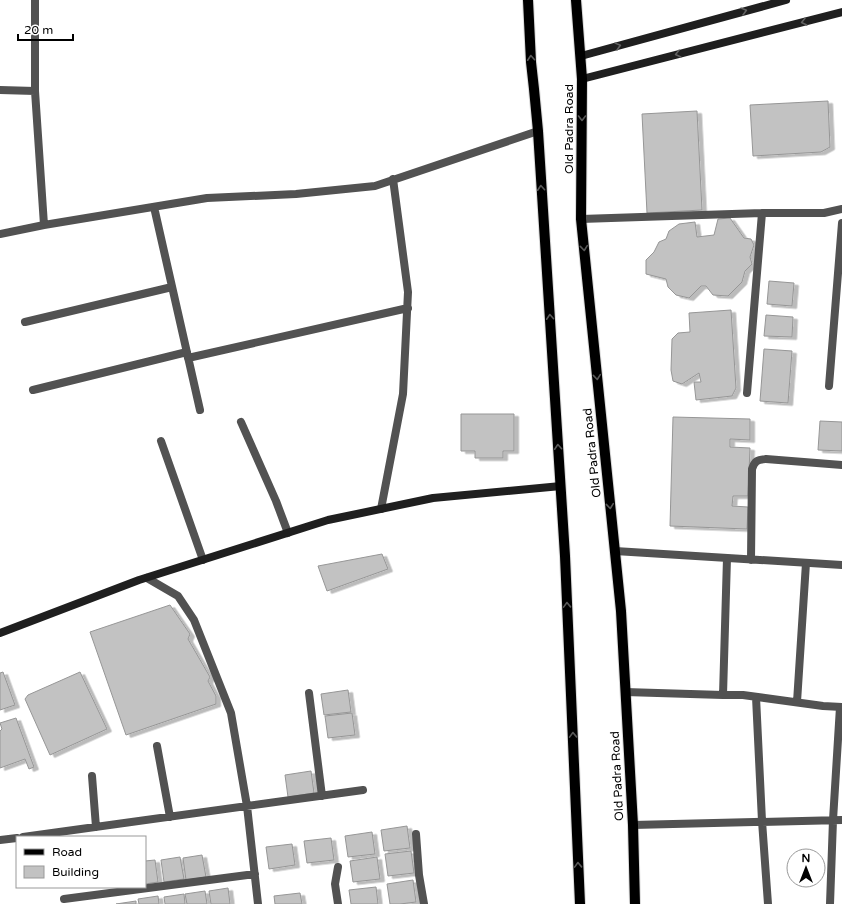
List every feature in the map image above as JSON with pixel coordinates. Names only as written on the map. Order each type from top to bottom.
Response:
[{"type":"main road","points":[[528,0],[531,62],[538,131],[561,486],[580,904]]},
{"type":"main road","name":"Old Padra Road","points":[[576,0],[582,79],[581,219],[620,611],[633,825],[635,904]]},
{"type":"street","points":[[35,0],[35,91],[44,225]]},
{"type":"street","points":[[581,56],[786,0]]},
{"type":"street","points":[[582,79],[842,12]]},
{"type":"street","points":[[0,90],[35,91]]},
{"type":"street","points":[[0,234],[44,225],[207,198],[296,194],[375,186],[538,131]]},
{"type":"street","points":[[380,509],[403,394],[408,308],[408,292],[392,180]]},
{"type":"street","points":[[154,207],[200,410]]},
{"type":"street","points":[[581,219],[762,212],[824,213],[842,209]]},
{"type":"street","points":[[747,393],[762,212]]},
{"type":"street","points":[[829,386],[842,222]]},
{"type":"street","points":[[25,322],[172,287]]},
{"type":"street","points":[[33,390],[408,308]]},
{"type":"street","points":[[241,422],[276,501],[288,533]]},
{"type":"street","points":[[161,441],[203,560]]},
{"type":"street","points":[[751,560],[752,469],[754,464],[758,461],[766,459],[842,465]]},
{"type":"street","points":[[0,633],[147,578],[328,520],[433,498],[561,486]]},
{"type":"street","points":[[614,551],[842,565]]},
{"type":"street","points":[[723,695],[727,558]]},
{"type":"street","points":[[797,702],[806,563]]},
{"type":"street","points":[[147,578],[178,596],[194,620],[231,713],[247,806],[258,904]]},
{"type":"street","points":[[625,692],[743,695],[841,707],[833,820],[830,904]]},
{"type":"street","points":[[309,693],[322,796]]},
{"type":"street","points":[[756,697],[768,904]]},
{"type":"street","points":[[157,746],[170,817]]},
{"type":"street","points":[[92,776],[96,827]]},
{"type":"street","points":[[30,836],[363,790]]},
{"type":"street","points":[[633,825],[842,820]]},
{"type":"street","points":[[416,834],[419,875],[424,904]]},
{"type":"street","points":[[0,840],[16,838]]},
{"type":"street","points":[[338,867],[335,884],[338,904]]},
{"type":"street","points":[[146,888],[255,874]]},
{"type":"street","points":[[64,898],[144,888]]},
{"type":"building","points":[[828,101],[830,147],[821,152],[753,156],[750,105]]},
{"type":"building","points":[[697,111],[702,210],[647,213],[642,114]]},
{"type":"building","points":[[730,218],[744,238],[751,239],[754,245],[750,257],[752,264],[745,271],[742,282],[728,296],[713,295],[706,286],[701,286],[689,298],[676,295],[668,287],[666,279],[646,274],[646,260],[654,252],[659,242],[666,239],[669,231],[679,224],[695,222],[697,237],[714,235],[718,219]]},
{"type":"building","points":[[769,281],[794,283],[792,306],[767,304]]},
{"type":"building","points":[[731,310],[736,388],[732,396],[696,400],[694,382],[701,382],[699,373],[682,384],[673,381],[671,370],[672,339],[678,333],[690,332],[689,313]]},
{"type":"building","points":[[766,315],[793,317],[792,337],[764,336]]},
{"type":"building","points":[[764,349],[792,351],[788,403],[760,401]]},
{"type":"building","points":[[461,414],[514,414],[514,451],[503,451],[503,458],[475,458],[475,451],[461,451]]},
{"type":"building","points":[[673,417],[750,419],[750,440],[730,439],[730,447],[750,448],[748,496],[733,496],[732,506],[748,507],[747,529],[670,526]]},
{"type":"building","points":[[820,421],[842,422],[842,451],[818,450]]},
{"type":"building","points":[[382,554],[388,569],[327,591],[318,566]]},
{"type":"building","points":[[170,605],[190,634],[188,639],[210,677],[208,681],[216,696],[216,704],[126,735],[90,632]]},
{"type":"building","points":[[3,672],[15,705],[0,710],[0,673]]},
{"type":"building","points":[[80,672],[107,729],[50,755],[25,699],[28,695]]},
{"type":"building","points":[[348,690],[351,712],[324,715],[321,694]]},
{"type":"building","points":[[352,713],[355,735],[328,738],[325,716]]},
{"type":"building","points":[[16,718],[34,767],[29,769],[25,759],[0,768],[0,731],[2,729],[0,723]]},
{"type":"building","points":[[311,771],[314,793],[288,797],[285,775]]},
{"type":"building","points":[[407,826],[410,848],[384,851],[381,830]]},
{"type":"building","points":[[372,832],[375,854],[348,857],[345,836]]},
{"type":"building","points":[[331,838],[334,860],[307,863],[304,841]]},
{"type":"building","points":[[292,844],[295,865],[269,869],[266,847]]},
{"type":"building","points":[[411,851],[414,873],[388,876],[385,854]]},
{"type":"building","points":[[202,855],[206,877],[186,880],[183,858]]},
{"type":"building","points":[[180,857],[184,879],[164,882],[161,860]]},
{"type":"building","points":[[377,857],[380,879],[353,882],[350,861]]},
{"type":"building","points":[[155,860],[158,882],[146,884],[146,861]]},
{"type":"building","points":[[413,880],[416,902],[390,904],[387,884]]},
{"type":"building","points":[[376,887],[378,904],[351,904],[349,890]]},
{"type":"building","points":[[228,888],[230,904],[211,904],[209,891]]},
{"type":"building","points":[[205,891],[207,904],[187,904],[185,894]]},
{"type":"building","points":[[300,893],[302,904],[275,904],[274,896]]},
{"type":"building","points":[[184,894],[185,904],[165,904],[164,897]]},
{"type":"building","points":[[158,896],[159,904],[139,904],[138,899]]},
{"type":"building","points":[[136,901],[136,904],[116,904]]}]
